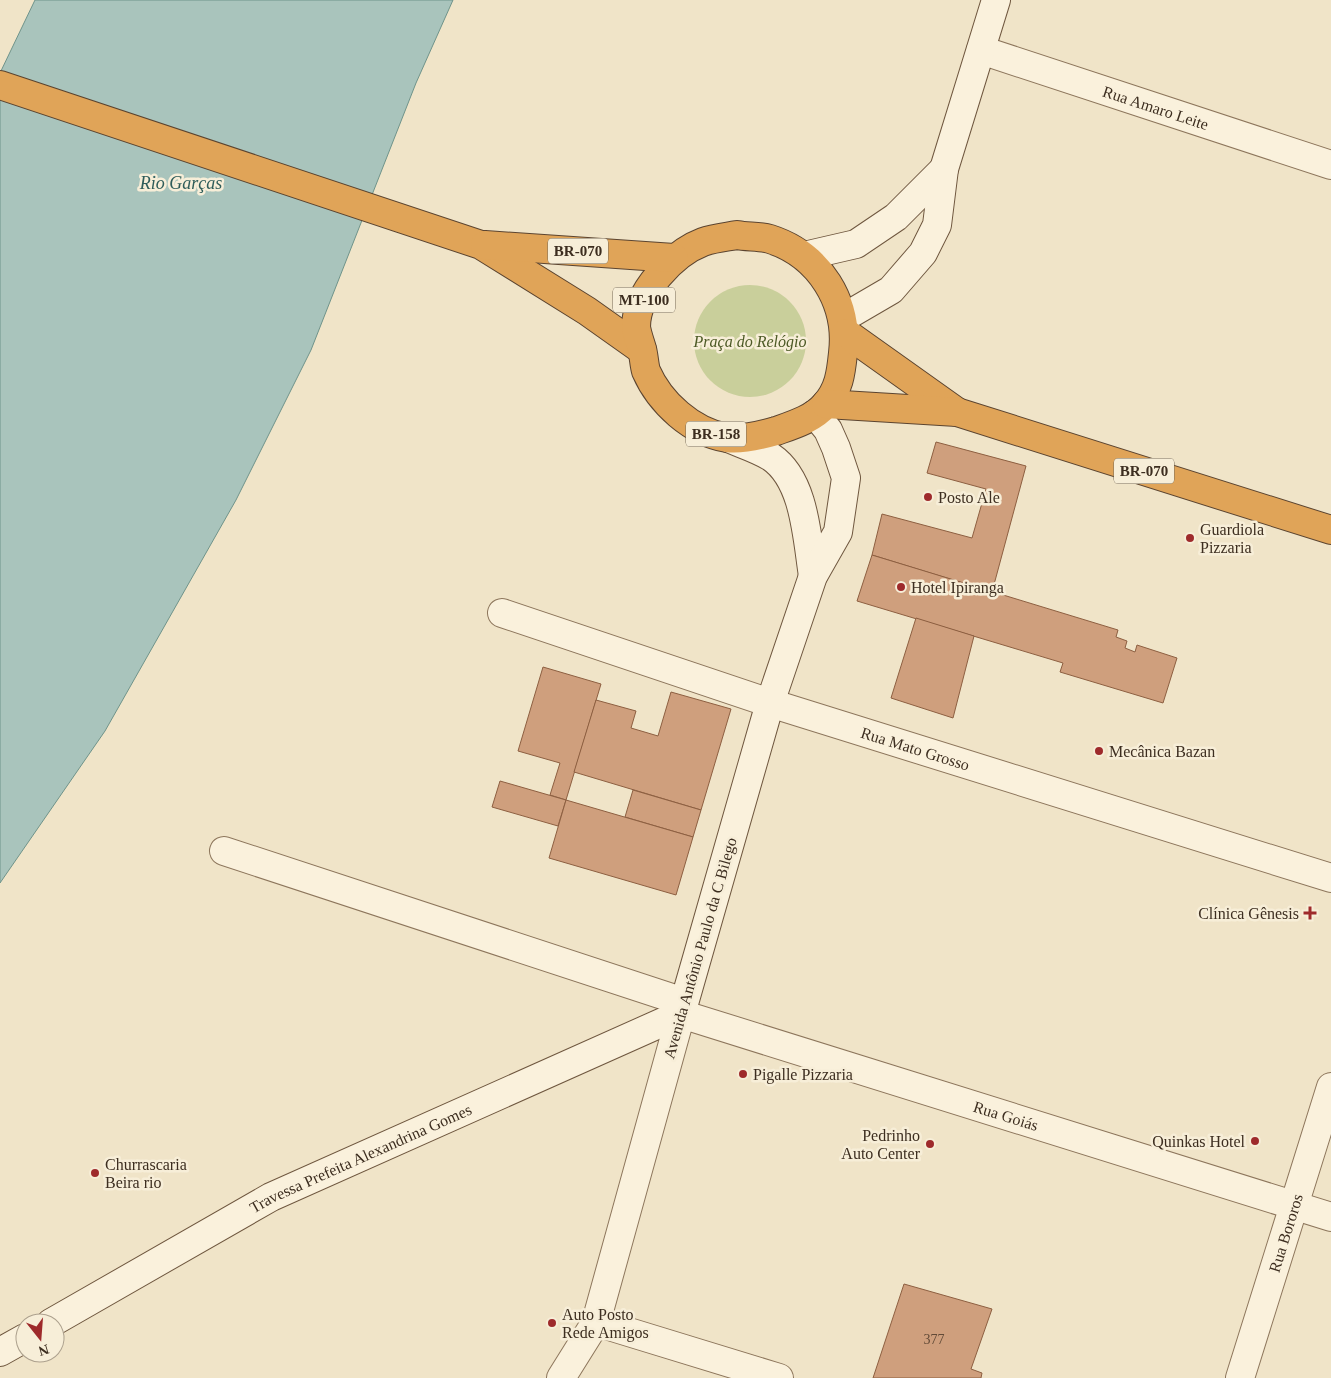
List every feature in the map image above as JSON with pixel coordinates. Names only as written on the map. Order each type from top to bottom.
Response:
[{"type":"highway","name":"BR-070","points":[[0,85],[481,245],[587,311],[642,350]]},
{"type":"highway","points":[[674,258],[704,242],[737,235],[770,239],[804,256],[831,288],[844,325],[840,382],[820,409]]},
{"type":"highway","name":"BR-070","points":[[481,245],[674,258]]},
{"type":"highway","name":"MT-100","points":[[642,350],[636,326],[643,301],[656,277],[674,258]]},
{"type":"highway","points":[[844,325],[957,412]]},
{"type":"highway","name":"BR-158","points":[[642,350],[646,370],[662,398],[682,417],[702,430],[728,438],[762,435],[820,409],[957,412]]},
{"type":"highway","name":"BR-070","points":[[957,412],[1331,530]]},
{"type":"street","points":[[844,325],[891,290],[923,253],[937,225],[944,169],[996,0]]},
{"type":"street","name":"Rua Amaro Leite","points":[[981,50],[1331,165]]},
{"type":"street","points":[[804,256],[856,244],[896,217],[944,169]]},
{"type":"street","name":"Avenida Antônio Paulo da C Bilego","points":[[561,1378],[596,1322],[770,703],[813,576],[838,532],[846,478],[820,409]]},
{"type":"street","points":[[728,438],[770,456],[786,470],[794,484],[806,531],[813,576]]},
{"type":"street","name":"Rua Mato Grosso","points":[[502,613],[770,703],[1331,878]]},
{"type":"street","name":"Rua Goiás","points":[[224,851],[683,1008],[1331,1217]]},
{"type":"street","name":"Travessa Prefeita Alexandrina Gomes","points":[[65,1315],[271,1197],[683,1008]]},
{"type":"street","name":"Rua Bororos","points":[[1240,1378],[1331,1087]]},
{"type":"street","points":[[596,1322],[779,1378]]},
{"type":"street","points":[[0,1352],[15,1344]]},
{"type":"green space","name":"Praça do Relógio","points":[[750,285],[761,286],[771,290],[789,302],[801,320],[805,330],[805,352],[801,362],[789,380],[771,392],[761,396],[750,397],[739,396],[729,392],[711,380],[699,362],[695,352],[694,341],[695,330],[699,320],[711,302],[729,290],[739,286]]},
{"type":"water","name":"Rio Garças","points":[[35,0],[453,0],[416,83],[311,350],[236,500],[105,731],[0,883],[0,73]]},
{"type":"building","points":[[936,442],[1026,466],[992,592],[872,555],[882,514],[972,538],[986,489],[927,473]]},
{"type":"building","points":[[872,555],[1118,630],[1116,637],[1127,641],[1125,648],[1135,652],[1137,645],[1177,658],[1163,703],[1060,672],[1063,663],[857,601]]},
{"type":"building","points":[[916,618],[974,636],[953,718],[891,698]]},
{"type":"building","points":[[543,667],[601,684],[566,800],[550,795],[560,763],[518,751]]},
{"type":"building","points":[[671,692],[731,709],[701,810],[574,772],[596,700],[636,711],[631,728],[658,736]]},
{"type":"building","points":[[500,781],[566,800],[558,826],[492,807]]},
{"type":"building","points":[[633,790],[701,810],[693,837],[625,817]]},
{"type":"building","points":[[566,800],[693,837],[676,895],[549,858]]},
{"type":"building","points":[[904,1284],[992,1309],[971,1369],[982,1373],[981,1378],[873,1378]]},
{"type":"place","name":"Posto Ale","points":[[928,497]]},
{"type":"place","name":"Guardiola Pizzaria","points":[[1190,538]]},
{"type":"place","name":"Hotel Ipiranga","points":[[901,587]]},
{"type":"place","name":"Mecânica Bazan","points":[[1099,751]]},
{"type":"place","name":"Clínica Gênesis","points":[[1310,913]]},
{"type":"place","name":"Pigalle Pizzaria","points":[[743,1074]]},
{"type":"place","name":"Quinkas Hotel","points":[[1255,1141]]},
{"type":"place","name":"Pedrinho Auto Center","points":[[930,1144]]},
{"type":"place","name":"Churrascaria Beira rio","points":[[95,1173]]},
{"type":"place","name":"Auto Posto Rede Amigos","points":[[552,1323]]}]
